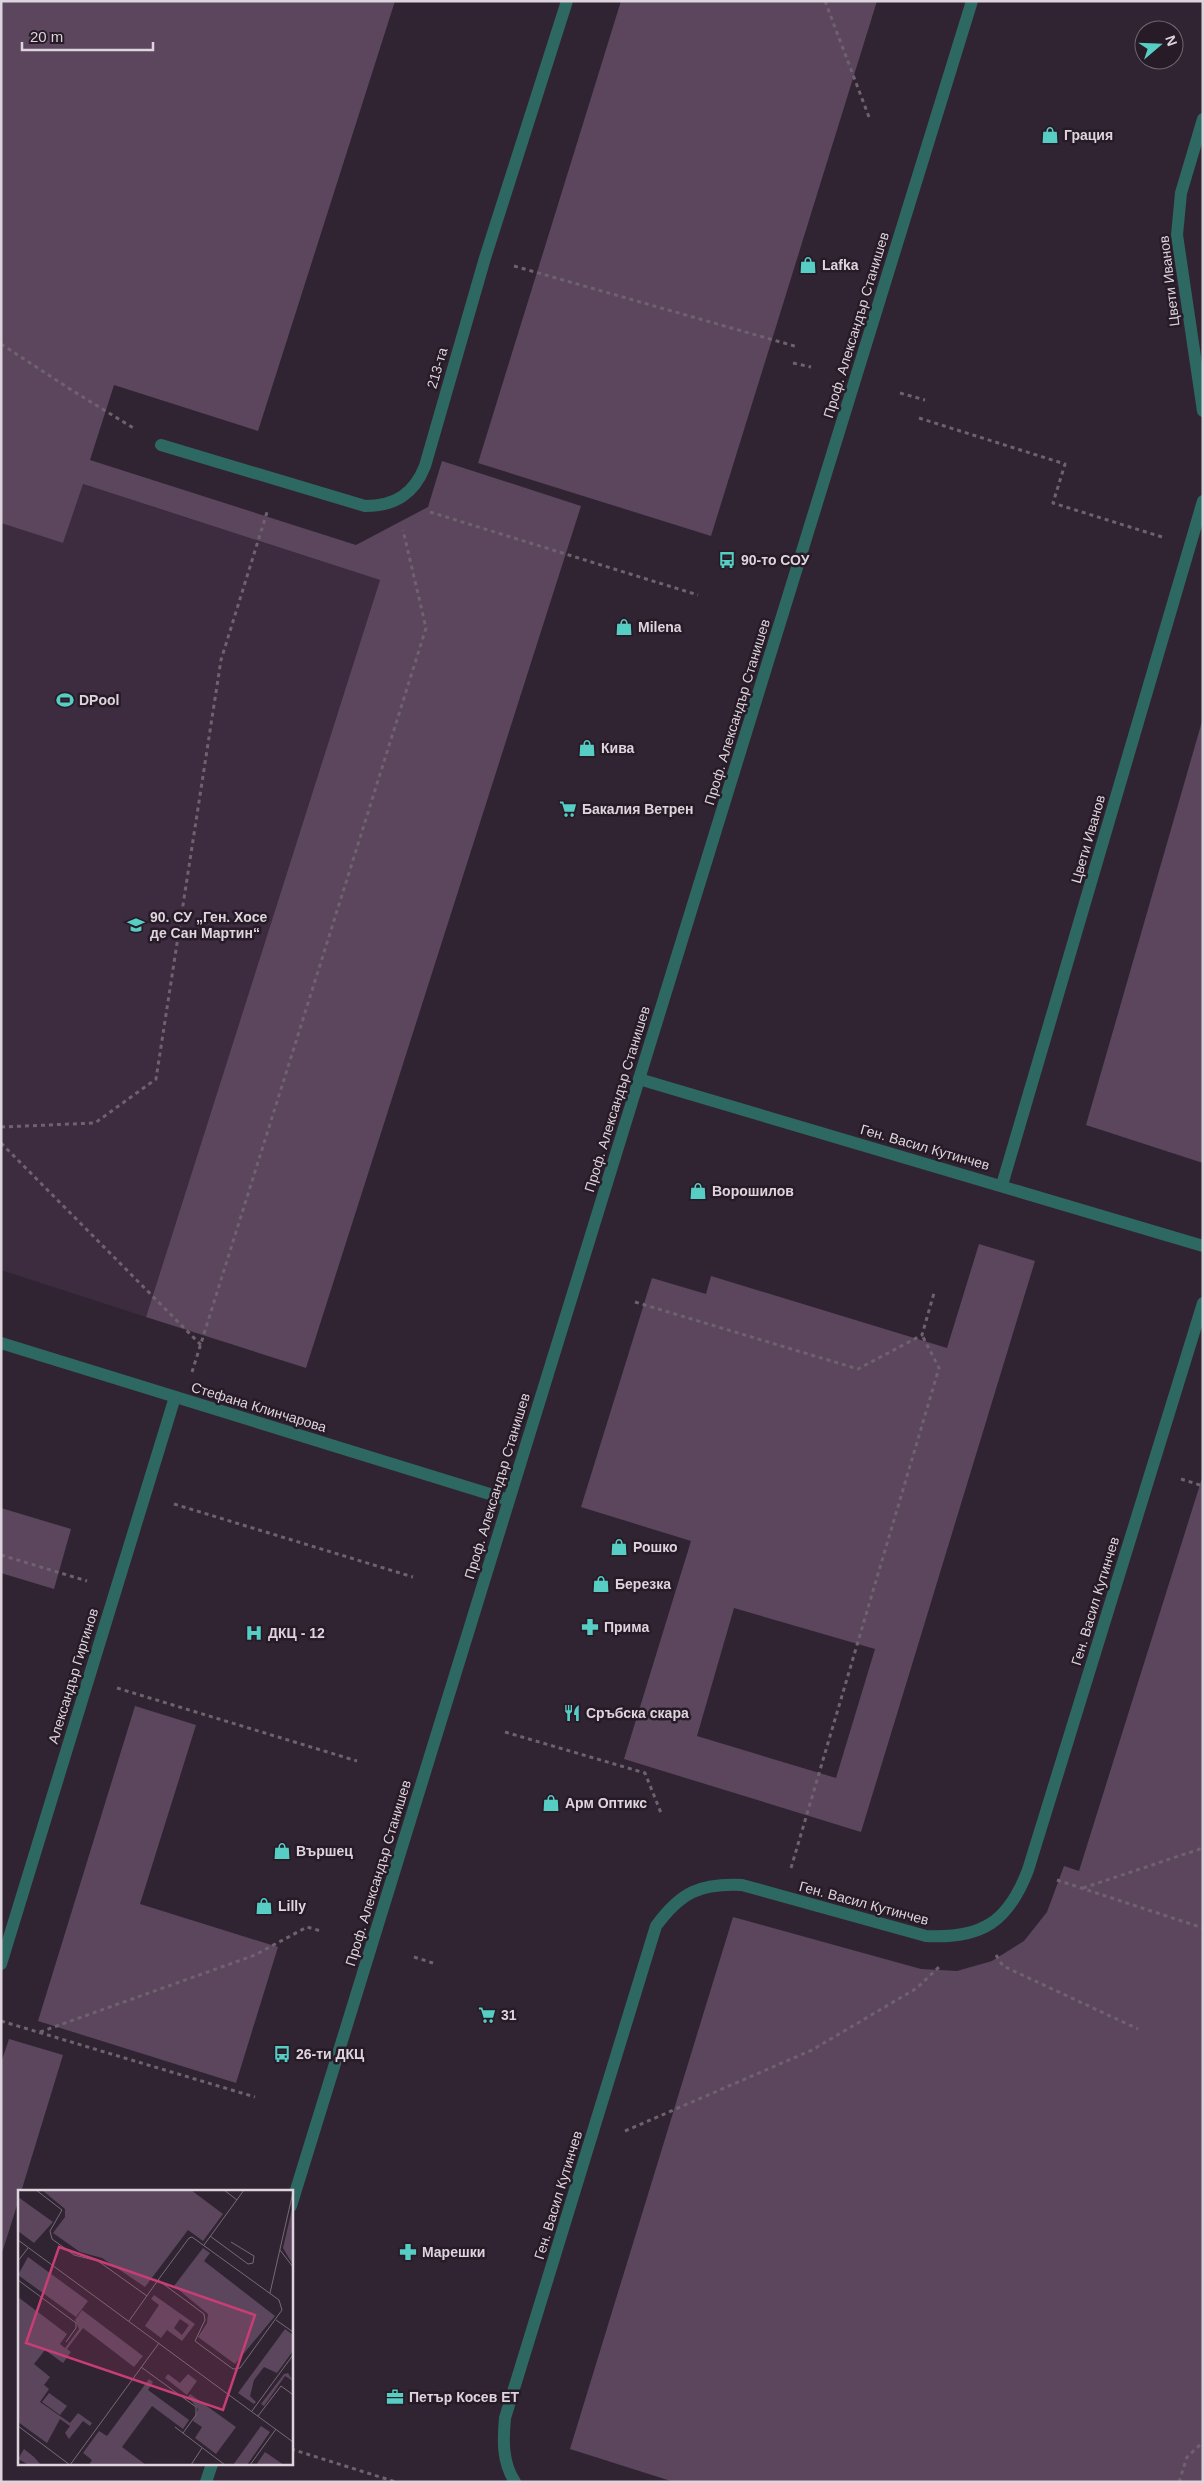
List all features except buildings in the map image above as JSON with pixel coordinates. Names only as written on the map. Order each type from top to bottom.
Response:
[{"type":"street","name":"213-та","points":[[396,502],[409,493],[419,481],[425,466],[484,258],[566,1]]},
{"type":"street","name":"Проф. Александър Станишев","points":[[292,2203],[972,1]]},
{"type":"street","name":"Цвети Иванов","points":[[1203,119],[1181,193],[1177,235],[1203,411]]},
{"type":"street","points":[[162,445],[365,506],[380,506],[396,502]]},
{"type":"street","name":"Цвети Иванов","points":[[1002,1185],[1203,501]]},
{"type":"street","name":"Ген. Васил Кутинчев","points":[[639,1079],[1203,1246]]},
{"type":"street","name":"Ген. Васил Кутинчев","points":[[513,2478],[503,2446],[505,2418],[656,1926],[671,1905],[692,1891],[717,1884],[742,1886],[926,1936],[953,1938],[978,1930],[1001,1916],[1018,1895],[1028,1870],[1203,1303]]},
{"type":"street","name":"Стефана Клинчарова","points":[[1,1343],[508,1500]]},
{"type":"street","name":"Александър Гиргинов","points":[[1,1964],[144,1495],[179,1398]]},
{"type":"street","points":[[206,2482],[211,2466]]},
{"type":"path","points":[[825,1],[869,117]]},
{"type":"path","points":[[484,258],[798,347]]},
{"type":"path","points":[[1,344],[73,391],[162,445]]},
{"type":"path","points":[[793,363],[811,367]]},
{"type":"path","points":[[900,393],[924,400]]},
{"type":"path","points":[[919,418],[1065,464],[1053,503],[1190,545]]},
{"type":"path","points":[[1,1127],[95,1123],[156,1079],[221,660],[278,479]]},
{"type":"path","points":[[396,502],[698,595]]},
{"type":"path","points":[[179,1398],[201,1345],[426,628],[396,502]]},
{"type":"path","points":[[1,1143],[201,1345]]},
{"type":"path","points":[[782,1897],[939,1368],[922,1335],[934,1293]]},
{"type":"path","points":[[635,1302],[858,1369],[922,1335]]},
{"type":"path","points":[[144,1495],[413,1578]]},
{"type":"path","points":[[1,1555],[115,1590]]},
{"type":"path","points":[[88,1679],[358,1761]]},
{"type":"path","points":[[505,1732],[645,1773],[661,1813]]},
{"type":"path","points":[[1083,1888],[1203,1848]]},
{"type":"path","points":[[1028,1870],[1203,1928]]},
{"type":"path","points":[[40,2032],[255,1955],[307,1927],[321,1931]]},
{"type":"path","points":[[588,2148],[812,2050],[917,1988],[978,1930],[1003,1966],[1138,2029]]},
{"type":"path","points":[[414,1957],[433,1963]]},
{"type":"path","points":[[1,2021],[255,2097]]},
{"type":"path","points":[[1179,2482],[1187,2457],[1203,2442]]},
{"type":"path","points":[[292,2449],[396,2482]]},
{"type":"shaded area","points":[[1,1],[395,1],[258,431],[114,385],[90,460],[356,545],[428,507],[442,461],[581,506],[306,1368],[146,1317],[380,580],[83,484],[63,543],[1,523]]},
{"type":"shaded area","points":[[621,1],[877,1],[711,536],[478,463]]},
{"type":"shaded area","name":"90. СУ „Ген. Хосе де Сан Мартин“","points":[[82,484],[380,580],[146,1317],[1,1270],[1,523],[63,543]]},
{"type":"shaded area","points":[[1203,718],[1203,1163],[1086,1125]]},
{"type":"shaded area","points":[[979,1244],[1035,1261],[861,1832],[624,1759],[691,1541],[581,1507],[652,1278],[706,1294],[711,1276],[947,1348]],"holes":[[[734,1608],[875,1649],[836,1778],[697,1736]]]},
{"type":"shaded area","points":[[1203,1475],[1203,2482],[674,2482],[570,2449],[733,1917],[921,1969],[957,1971],[992,1961],[1024,1941],[1047,1912],[1064,1866],[1079,1871]]},
{"type":"shaded area","points":[[1,1508],[71,1529],[54,1589],[1,1573]]},
{"type":"shaded area","points":[[135,1706],[196,1725],[140,1904],[278,1947],[236,2083],[38,2021]]},
{"type":"shaded area","points":[[9,2039],[63,2055],[22,2190],[18,2190],[18,2202],[1,2256],[1,2063]]},
{"type":"place","name":"Грация","points":[[1050,135]]},
{"type":"place","name":"Lafka","points":[[808,265]]},
{"type":"place","name":"90-то СОУ","points":[[727,560]]},
{"type":"place","name":"Milena","points":[[624,627]]},
{"type":"place","name":"DPool","points":[[65,700]]},
{"type":"place","name":"Кива","points":[[587,748]]},
{"type":"place","name":"Бакалия Ветрен","points":[[568,809]]},
{"type":"place","name":"90. СУ „Ген. Хосе де Сан Мартин“","points":[[136,925]]},
{"type":"place","name":"Ворошилов","points":[[698,1191]]},
{"type":"place","name":"Рошко","points":[[619,1547]]},
{"type":"place","name":"Березка","points":[[601,1584]]},
{"type":"place","name":"Прима","points":[[590,1627]]},
{"type":"place","name":"ДКЦ - 12","points":[[254,1633]]},
{"type":"place","name":"Сръбска скара","points":[[572,1713]]},
{"type":"place","name":"Арм Оптикс","points":[[551,1803]]},
{"type":"place","name":"Вършец","points":[[282,1851]]},
{"type":"place","name":"Lilly","points":[[264,1906]]},
{"type":"place","name":"31","points":[[487,2015]]},
{"type":"place","name":"26-ти ДКЦ","points":[[282,2054]]},
{"type":"place","name":"Марешки","points":[[408,2252]]},
{"type":"place","name":"Петър Косев ЕТ","points":[[395,2397]]}]
